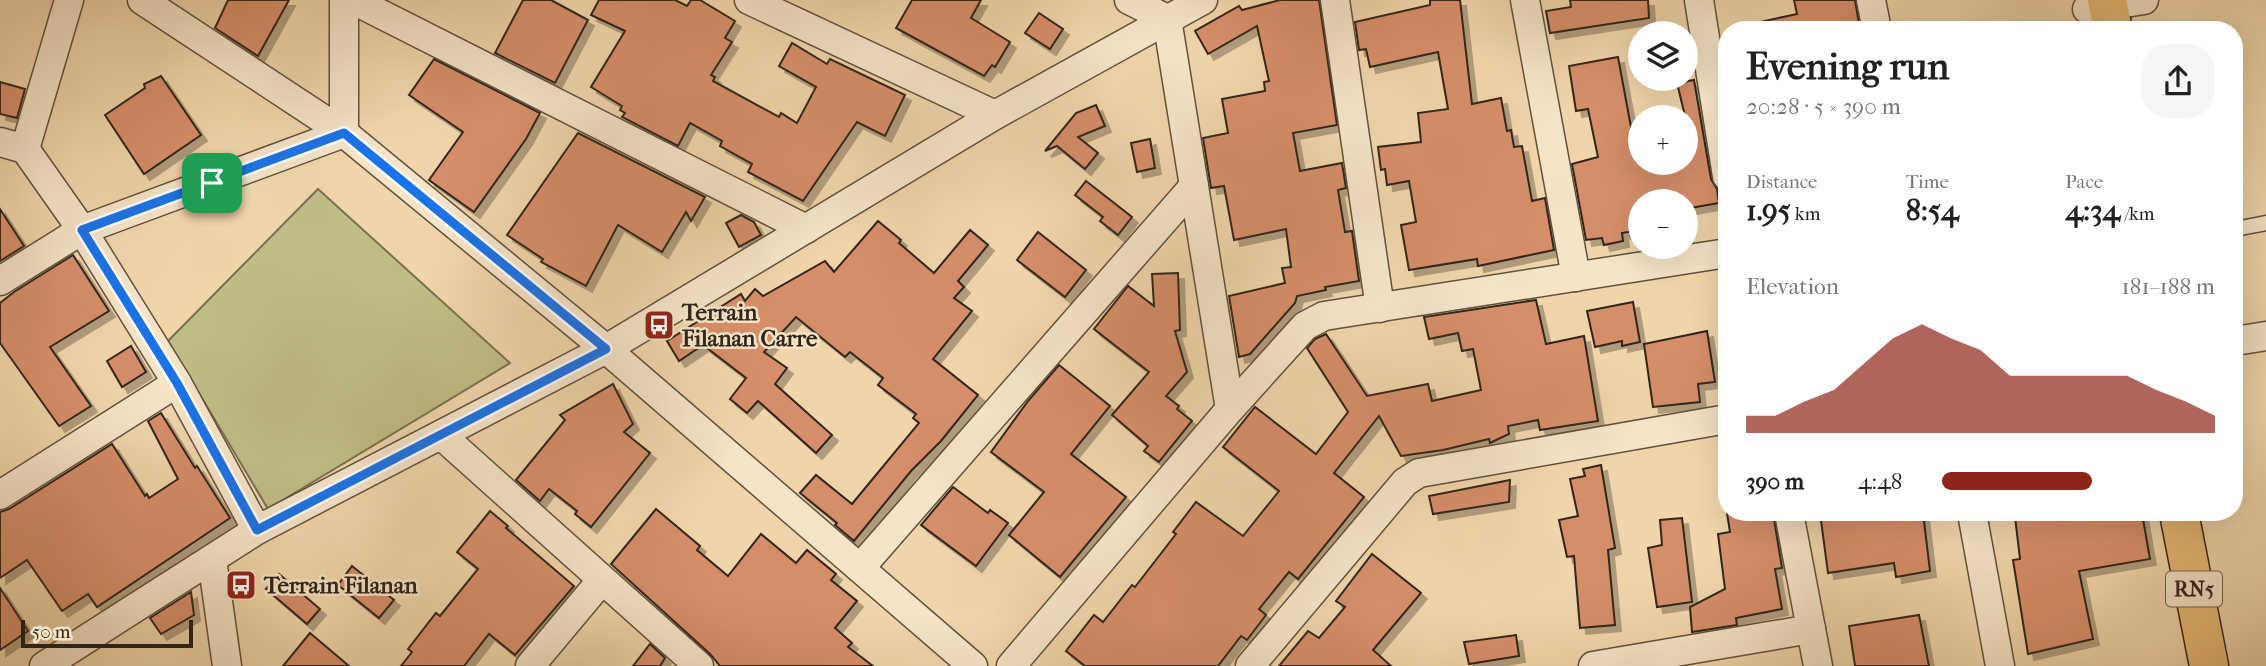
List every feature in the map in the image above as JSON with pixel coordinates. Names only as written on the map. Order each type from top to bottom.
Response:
[{"type":"highway","name":"RN5","points":[[2181,521],[2209,666]]},
{"type":"highway","name":"RN5","points":[[2206,521],[2233,666]]},
{"type":"street","points":[[69,0],[13,146],[82,230],[177,383],[257,530]]},
{"type":"street","points":[[142,0],[344,133],[606,349],[973,666]]},
{"type":"street","points":[[344,0],[344,133]]},
{"type":"street","points":[[353,0],[806,229]]},
{"type":"street","points":[[750,0],[995,115]]},
{"type":"street","points":[[1129,0],[1167,19]]},
{"type":"street","points":[[44,666],[257,530],[606,349],[995,115],[1203,0]]},
{"type":"street","points":[[1335,0],[1380,308]]},
{"type":"street","points":[[1525,0],[1576,277]]},
{"type":"street","points":[[1699,0],[1718,119]]},
{"type":"street","points":[[1871,0],[1875,21]]},
{"type":"street","points":[[1167,19],[1230,409]]},
{"type":"street","points":[[0,281],[82,230],[344,133]]},
{"type":"street","points":[[860,568],[1194,186]]},
{"type":"street","points":[[1011,666],[1230,409],[1305,327],[1324,316],[1718,254]]},
{"type":"street","points":[[2243,340],[2266,336]]},
{"type":"street","points":[[0,495],[177,383]]},
{"type":"street","points":[[1250,666],[1405,482],[1419,472],[1718,421]]},
{"type":"street","points":[[441,435],[699,666]]},
{"type":"street","points":[[1791,521],[1818,666]]},
{"type":"street","points":[[1973,521],[2000,666]]},
{"type":"street","points":[[212,559],[227,666]]},
{"type":"street","points":[[530,666],[601,581]]},
{"type":"street","points":[[1593,666],[1811,629]]},
{"type":"lane","points":[[2243,227],[2266,223]]},
{"type":"shaded area","points":[[318,189],[510,363],[268,509],[168,341]]},
{"type":"building","points":[[228,0],[289,0],[258,56],[215,28]]},
{"type":"building","points":[[523,0],[551,0],[588,20],[555,83],[495,53]]},
{"type":"building","points":[[599,0],[675,0],[687,6],[691,0],[700,0],[735,21],[725,38],[732,42],[711,75],[715,77],[713,81],[779,117],[781,113],[797,123],[816,87],[779,66],[792,43],[827,64],[830,59],[905,95],[885,136],[857,122],[803,201],[748,172],[752,164],[720,146],[722,141],[690,123],[678,146],[622,117],[625,113],[620,110],[622,106],[591,87],[625,31],[591,15]]},
{"type":"building","points":[[912,0],[981,0],[971,18],[1010,42],[995,67],[992,65],[984,76],[896,28]]},
{"type":"building","points":[[1280,0],[1319,0],[1337,125],[1293,133],[1300,171],[1342,163],[1346,188],[1338,190],[1345,232],[1352,231],[1359,281],[1325,287],[1326,290],[1297,296],[1295,303],[1250,354],[1239,357],[1229,296],[1285,283],[1282,268],[1291,267],[1286,229],[1234,240],[1224,186],[1211,188],[1203,138],[1228,133],[1222,99],[1265,91],[1264,82],[1269,81],[1257,26],[1208,54],[1195,31],[1239,6],[1242,10]]},
{"type":"building","points":[[1430,0],[1460,0],[1472,104],[1501,98],[1507,131],[1511,130],[1514,147],[1522,146],[1532,201],[1545,198],[1554,250],[1478,266],[1477,259],[1409,270],[1401,225],[1416,222],[1409,181],[1387,185],[1385,169],[1381,170],[1378,147],[1421,142],[1418,113],[1448,109],[1438,52],[1370,67],[1366,49],[1359,50],[1355,22],[1430,5]]},
{"type":"building","points":[[1570,0],[1648,0],[1649,18],[1550,33],[1546,11],[1571,7]]},
{"type":"building","points":[[1794,0],[1855,0],[1858,21],[1765,21],[1797,14]]},
{"type":"building","points":[[1039,13],[1063,29],[1050,49],[1025,33]]},
{"type":"building","points":[[1618,57],[1628,111],[1628,175],[1698,175],[1698,105],[1682,105],[1679,91],[1696,91],[1711,179],[1717,189],[1718,203],[1698,207],[1698,189],[1628,189],[1628,232],[1622,233],[1623,241],[1604,245],[1602,238],[1586,240],[1572,164],[1598,157],[1588,109],[1576,111],[1569,66]]},
{"type":"building","points":[[434,59],[540,113],[526,139],[474,212],[429,180],[463,132],[409,95]]},
{"type":"building","points":[[161,76],[201,135],[144,174],[105,115],[145,88],[144,84]]},
{"type":"building","points":[[0,82],[25,89],[17,118],[0,114]]},
{"type":"building","points":[[1096,105],[1105,126],[1078,137],[1098,153],[1085,169],[1057,146],[1045,151],[1076,113]]},
{"type":"building","points":[[578,133],[705,197],[691,221],[686,212],[662,252],[618,225],[586,286],[541,262],[543,259],[507,235]]},
{"type":"building","points":[[1150,139],[1155,168],[1137,172],[1131,143]]},
{"type":"building","points":[[1086,181],[1132,217],[1118,235],[1100,221],[1103,217],[1075,195]]},
{"type":"building","points":[[0,209],[24,246],[0,261]]},
{"type":"building","points":[[741,215],[754,222],[761,235],[739,247],[726,223]]},
{"type":"building","points":[[878,221],[934,273],[970,230],[988,245],[958,281],[964,287],[954,298],[972,311],[933,359],[978,395],[854,541],[835,525],[837,523],[800,493],[816,475],[852,504],[919,423],[913,418],[916,414],[878,385],[883,378],[850,352],[845,357],[796,317],[764,352],[787,368],[775,384],[832,435],[816,453],[758,401],[747,413],[730,399],[746,378],[703,345],[679,361],[667,341],[741,294],[745,301],[755,289],[763,296],[825,261],[834,272]]},
{"type":"building","points":[[1038,232],[1086,270],[1065,297],[1017,260]]},
{"type":"building","points":[[73,255],[109,311],[50,347],[91,406],[59,426],[0,343],[0,303]]},
{"type":"building","points":[[1178,273],[1180,330],[1175,331],[1187,372],[1166,396],[1192,421],[1159,462],[1144,451],[1148,446],[1112,415],[1149,372],[1094,329],[1128,286],[1154,306],[1152,274]]},
{"type":"building","points":[[1536,300],[1546,344],[1584,336],[1598,421],[1540,430],[1538,420],[1508,426],[1509,434],[1490,443],[1489,439],[1401,456],[1379,416],[1334,473],[1364,497],[1298,579],[1289,572],[1259,609],[1266,615],[1247,640],[1241,636],[1218,666],[1085,666],[1066,651],[1094,615],[1103,622],[1132,585],[1135,587],[1176,534],[1173,532],[1196,502],[1243,536],[1279,491],[1223,447],[1255,407],[1316,454],[1348,412],[1307,348],[1315,339],[1326,334],[1367,396],[1428,384],[1432,401],[1481,390],[1473,349],[1462,351],[1458,333],[1429,339],[1424,317]]},
{"type":"building","points":[[1633,302],[1640,342],[1622,346],[1622,341],[1595,347],[1587,311]]},
{"type":"building","points":[[1707,331],[1715,382],[1698,384],[1700,402],[1653,407],[1644,344]]},
{"type":"building","points":[[131,346],[146,372],[122,387],[107,361]]},
{"type":"building","points":[[1059,365],[1110,406],[1071,454],[1126,497],[1060,577],[1009,535],[1044,492],[991,452],[1028,401]]},
{"type":"building","points":[[613,384],[633,424],[624,432],[650,453],[591,527],[575,514],[577,511],[549,489],[540,501],[516,480],[565,420],[560,415]]},
{"type":"building","points":[[161,413],[230,518],[97,607],[88,594],[62,611],[27,560],[0,578],[0,512],[9,509],[112,444],[145,496],[147,494],[149,498],[178,479],[148,421]]},
{"type":"building","points":[[1601,465],[1615,548],[1608,550],[1615,625],[1580,628],[1574,556],[1567,557],[1559,520],[1578,516],[1570,479],[1585,476],[1583,469]]},
{"type":"building","points":[[1510,480],[1509,502],[1433,514],[1429,496]]},
{"type":"building","points":[[953,487],[988,513],[990,510],[1008,523],[976,566],[921,525]]},
{"type":"building","points":[[656,509],[700,546],[697,550],[728,576],[761,534],[796,563],[807,550],[836,574],[831,580],[857,601],[835,628],[852,643],[848,647],[873,666],[720,666],[611,564]]},
{"type":"building","points":[[490,511],[574,586],[515,655],[489,634],[464,666],[401,666],[412,652],[408,649],[436,613],[440,616],[478,569],[457,552]]},
{"type":"building","points":[[1682,518],[1692,602],[1657,607],[1648,548],[1662,545],[1660,520]]},
{"type":"building","points":[[1728,521],[1774,521],[1782,568],[1775,569],[1782,609],[1736,618],[1737,625],[1692,632],[1690,607],[1725,589],[1718,534],[1730,532]]},
{"type":"building","points":[[1821,521],[1924,521],[1930,571],[1896,577],[1894,563],[1828,573]]},
{"type":"building","points":[[2015,521],[2143,521],[2150,559],[2079,571],[2093,639],[2028,654],[2013,560],[2020,559]]},
{"type":"building","points":[[1372,554],[1421,593],[1373,650],[1391,666],[1279,666],[1308,631],[1319,638],[1345,607],[1336,601]]},
{"type":"building","points":[[352,566],[394,600],[379,618],[338,585]]},
{"type":"building","points":[[279,574],[320,609],[307,624],[266,589]]},
{"type":"building","points":[[0,588],[28,631],[0,650]]},
{"type":"building","points":[[191,592],[194,615],[161,634],[150,618]]},
{"type":"building","points":[[1919,615],[1929,666],[1855,666],[1849,626]]},
{"type":"building","points":[[310,633],[349,666],[283,666]]},
{"type":"building","points":[[1516,635],[1519,656],[1469,664],[1464,642]]},
{"type":"building","points":[[650,644],[665,658],[660,666],[633,666]]},
{"type":"place","name":"Terrain Filanan Carre","points":[[659,325]]},
{"type":"place","name":"Terrain Filanan","points":[[241,585]]},
{"type":"route","points":[[344,133],[606,349],[257,530],[177,383],[82,230],[212,183],[344,133]]}]
